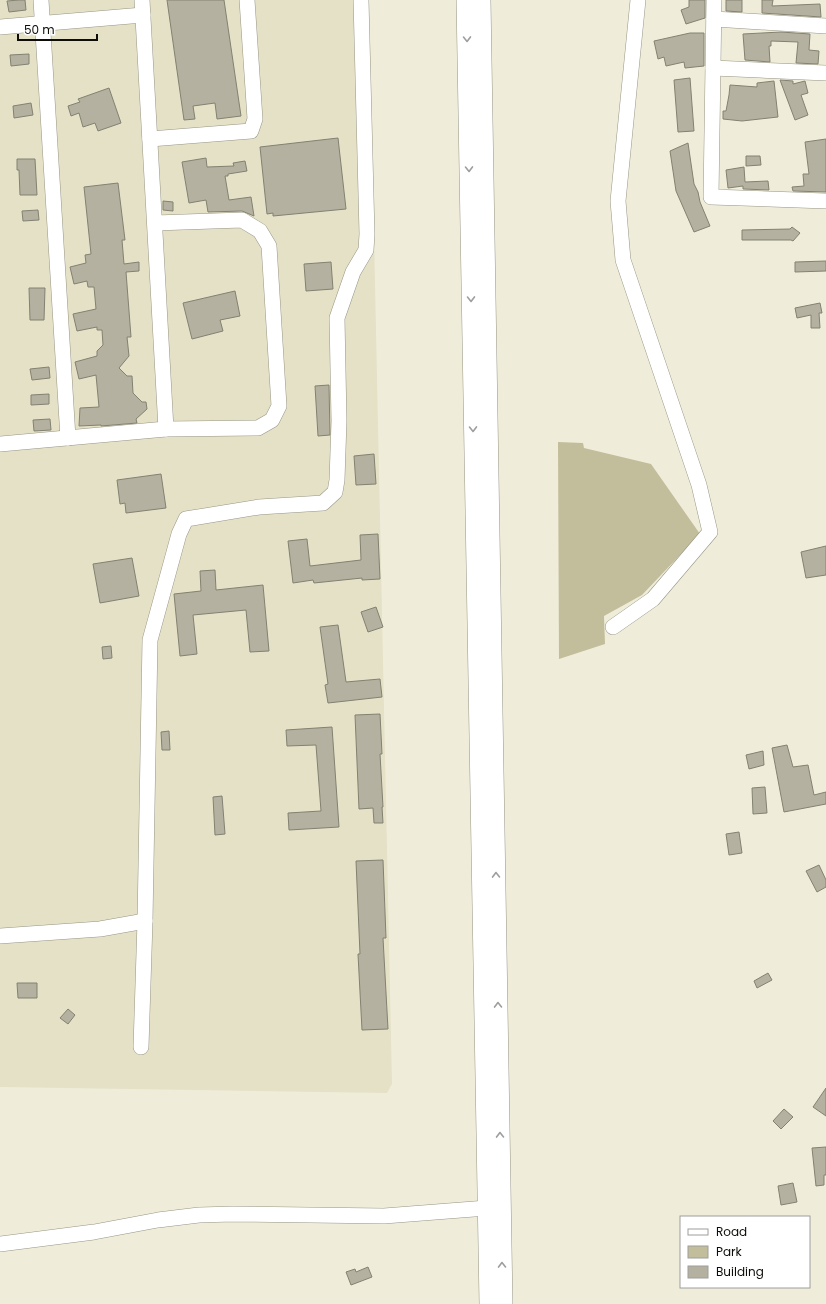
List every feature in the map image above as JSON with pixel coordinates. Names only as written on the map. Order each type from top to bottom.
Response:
[{"type":"main road","points":[[466,0],[494,1209],[503,1304]]},
{"type":"main road","points":[[482,0],[494,1209],[489,1304]]},
{"type":"street","points":[[42,0],[68,438]]},
{"type":"street","points":[[150,139],[251,131],[255,119],[247,0]]},
{"type":"street","points":[[141,1047],[145,921],[150,640],[178,534],[186,519],[259,507],[323,503],[335,492],[337,480],[339,421],[337,318],[354,272],[366,250],[367,234],[361,0]]},
{"type":"street","points":[[613,627],[653,599],[710,532],[698,486],[623,260],[618,201],[638,0]]},
{"type":"street","points":[[714,0],[711,197],[826,200]]},
{"type":"street","points":[[0,27],[43,24],[142,7],[166,429]]},
{"type":"street","points":[[714,20],[826,26]]},
{"type":"street","points":[[713,68],[826,73]]},
{"type":"street","points":[[0,444],[166,429],[258,428],[272,420],[279,406],[269,246],[260,231],[242,220],[155,223]]},
{"type":"street","points":[[0,936],[100,929],[145,921]]},
{"type":"street","points":[[0,1244],[94,1232],[158,1220],[199,1215],[384,1216],[494,1209]]},
{"type":"shaded area","points":[[0,0],[369,0],[392,1084],[387,1093],[0,1087]]},
{"type":"green space","points":[[558,442],[583,443],[584,448],[651,464],[700,534],[642,595],[604,616],[605,644],[559,659]]},
{"type":"building","points":[[25,0],[26,10],[9,12],[7,1]]},
{"type":"building","points":[[167,0],[224,0],[241,116],[217,119],[215,103],[193,106],[195,119],[184,120]]},
{"type":"building","points":[[689,0],[705,0],[705,18],[686,24],[681,10],[689,7]]},
{"type":"building","points":[[726,0],[742,0],[742,12],[726,11]]},
{"type":"building","points":[[762,0],[773,0],[772,6],[820,4],[821,17],[762,13]]},
{"type":"building","points":[[781,32],[810,34],[809,50],[819,51],[818,64],[796,63],[798,42],[771,41],[771,46],[769,46],[770,62],[745,60],[743,34]]},
{"type":"building","points":[[690,33],[704,33],[704,66],[685,68],[684,62],[666,66],[664,57],[658,59],[654,41]]},
{"type":"building","points":[[29,54],[29,64],[11,66],[10,55]]},
{"type":"building","points":[[690,78],[694,131],[678,132],[674,80]]},
{"type":"building","points":[[780,80],[793,81],[793,84],[805,81],[808,93],[801,95],[808,115],[795,120]]},
{"type":"building","points":[[774,81],[778,117],[742,121],[723,119],[723,111],[726,111],[730,85],[757,87],[757,83]]},
{"type":"building","points":[[109,88],[121,123],[98,131],[95,123],[83,127],[79,113],[71,116],[68,106],[80,102],[78,99]]},
{"type":"building","points":[[31,103],[33,115],[14,118],[13,106]]},
{"type":"building","points":[[338,138],[346,209],[273,216],[273,213],[267,214],[260,147]]},
{"type":"building","points":[[826,139],[826,192],[793,191],[792,187],[804,186],[803,174],[809,174],[805,142]]},
{"type":"building","points":[[688,143],[694,184],[710,226],[694,232],[676,191],[670,151]]},
{"type":"building","points":[[746,156],[760,156],[761,165],[746,166]]},
{"type":"building","points":[[206,158],[207,167],[234,166],[233,163],[245,161],[247,171],[228,174],[228,176],[225,176],[229,200],[251,197],[254,216],[242,211],[208,212],[206,200],[189,203],[182,162]]},
{"type":"building","points":[[17,159],[35,159],[37,195],[20,195]]},
{"type":"building","points":[[744,167],[745,182],[768,181],[769,190],[743,189],[743,186],[728,188],[726,170]]},
{"type":"building","points":[[118,183],[125,240],[122,240],[124,264],[139,262],[139,271],[126,272],[131,337],[127,337],[129,356],[119,368],[127,376],[132,376],[133,393],[142,402],[146,402],[147,409],[136,419],[137,423],[79,426],[80,408],[99,407],[96,375],[79,379],[75,362],[97,356],[97,351],[103,345],[102,330],[97,330],[97,327],[77,331],[73,314],[96,309],[94,287],[88,287],[87,281],[74,284],[70,267],[86,263],[85,255],[91,254],[84,187]]},
{"type":"building","points":[[163,201],[173,202],[173,211],[163,210]]},
{"type":"building","points":[[38,210],[39,220],[23,221],[22,211]]},
{"type":"building","points":[[792,227],[800,233],[793,241],[742,240],[742,230],[790,229]]},
{"type":"building","points":[[826,261],[826,271],[795,272],[795,262]]},
{"type":"building","points":[[331,262],[333,289],[306,291],[304,264]]},
{"type":"building","points":[[29,288],[45,288],[44,320],[30,320]]},
{"type":"building","points":[[235,291],[240,316],[220,320],[223,331],[192,339],[183,303]]},
{"type":"building","points":[[820,303],[822,313],[819,313],[820,328],[811,328],[811,315],[797,318],[795,308]]},
{"type":"building","points":[[49,367],[50,378],[32,380],[30,369]]},
{"type":"building","points":[[329,385],[330,435],[318,436],[315,386]]},
{"type":"building","points":[[49,394],[49,404],[31,405],[31,395]]},
{"type":"building","points":[[50,419],[51,430],[34,431],[33,420]]},
{"type":"building","points":[[374,454],[376,484],[356,485],[354,456]]},
{"type":"building","points":[[161,474],[166,508],[126,513],[125,503],[120,504],[117,480]]},
{"type":"building","points":[[378,534],[380,579],[362,580],[362,578],[314,583],[313,580],[293,583],[288,541],[307,539],[310,566],[361,560],[360,535]]},
{"type":"building","points":[[826,546],[826,575],[806,578],[801,552]]},
{"type":"building","points":[[132,558],[139,596],[100,603],[93,564]]},
{"type":"building","points":[[215,570],[216,590],[263,585],[269,651],[250,652],[246,610],[193,615],[197,654],[180,656],[174,594],[201,591],[200,571]]},
{"type":"building","points":[[376,607],[383,627],[368,632],[361,612]]},
{"type":"building","points":[[338,625],[346,682],[380,679],[382,697],[328,703],[325,685],[328,684],[320,627]]},
{"type":"building","points":[[111,646],[112,658],[103,659],[102,647]]},
{"type":"building","points":[[380,714],[383,823],[374,823],[373,808],[359,809],[355,715]]},
{"type":"building","points":[[332,727],[339,827],[289,830],[288,813],[321,811],[316,745],[287,746],[286,730]]},
{"type":"building","points":[[169,731],[170,750],[162,750],[161,732]]},
{"type":"building","points":[[787,745],[793,767],[808,765],[814,795],[826,792],[826,804],[784,812],[772,748]]},
{"type":"building","points":[[763,751],[764,765],[749,769],[746,755]]},
{"type":"building","points":[[765,787],[767,813],[753,814],[752,788]]},
{"type":"building","points":[[222,796],[225,834],[215,835],[213,797]]},
{"type":"building","points":[[739,832],[742,853],[729,855],[726,834]]},
{"type":"building","points":[[383,860],[386,938],[383,938],[388,1029],[362,1030],[358,954],[360,954],[356,861]]},
{"type":"building","points":[[819,865],[826,880],[826,887],[817,892],[806,871]]},
{"type":"building","points":[[768,973],[772,980],[757,988],[754,981]]},
{"type":"building","points":[[17,983],[37,983],[37,998],[18,998]]},
{"type":"building","points":[[68,1009],[75,1015],[68,1024],[60,1018]]},
{"type":"building","points":[[826,1088],[826,1116],[813,1107]]},
{"type":"building","points":[[784,1109],[793,1117],[781,1129],[773,1121]]},
{"type":"building","points":[[826,1147],[826,1175],[824,1175],[824,1185],[816,1186],[812,1148]]},
{"type":"building","points":[[793,1183],[797,1202],[781,1205],[778,1186]]},
{"type":"building","points":[[368,1267],[372,1277],[351,1285],[346,1272],[355,1269],[356,1272]]}]
